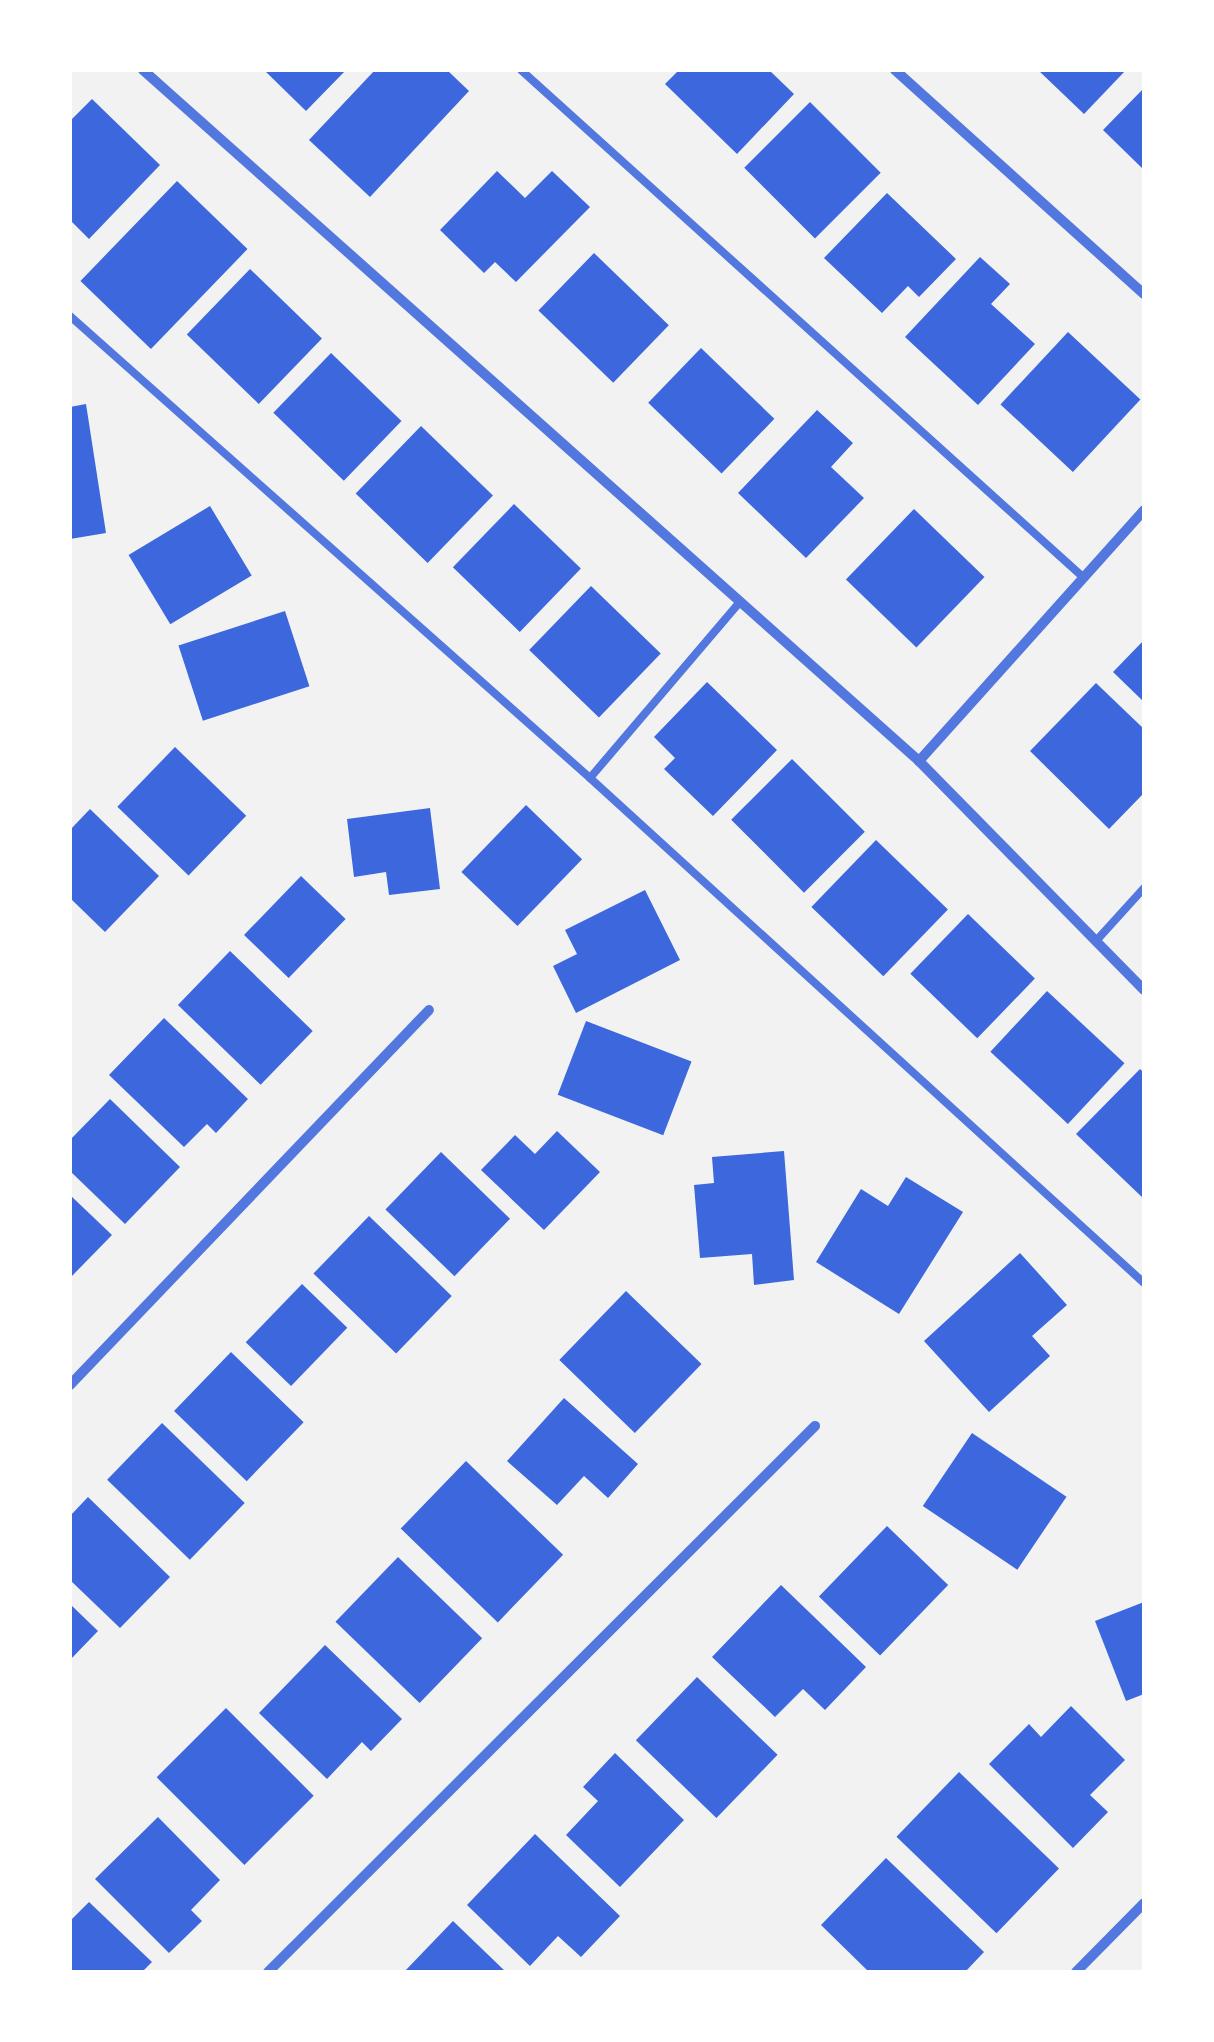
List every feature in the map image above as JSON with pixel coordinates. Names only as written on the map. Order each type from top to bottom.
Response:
[{"type":"street","points":[[143,70],[919,762],[1144,990]]},
{"type":"street","points":[[895,70],[1144,294]]},
{"type":"street","points":[[919,762],[1144,510]]},
{"type":"street","points":[[70,1385],[429,1010]]},
{"type":"street","points":[[268,1972],[815,1426]]},
{"type":"street","points":[[1076,1972],[1144,1904]]},
{"type":"lane","points":[[521,70],[1084,578]]},
{"type":"lane","points":[[70,316],[590,778],[1144,1283]]},
{"type":"lane","points":[[590,778],[740,602]]},
{"type":"lane","points":[[1096,941],[1144,888]]},
{"type":"building","points":[[264,70],[346,70],[306,111]]},
{"type":"building","points":[[375,70],[447,70],[469,91],[370,197],[309,140]]},
{"type":"building","points":[[679,70],[769,70],[794,94],[737,154],[665,84]]},
{"type":"building","points":[[1038,70],[1126,70],[1084,114]]},
{"type":"building","points":[[1144,88],[1144,170],[1103,130]]},
{"type":"building","points":[[92,99],[160,165],[89,239],[70,220],[70,121]]},
{"type":"building","points":[[810,102],[881,173],[815,238],[744,168]]},
{"type":"building","points":[[497,171],[525,198],[552,171],[590,207],[516,282],[495,262],[484,273],[440,230]]},
{"type":"building","points":[[177,181],[247,249],[151,349],[80,281]]},
{"type":"building","points":[[887,193],[956,259],[919,297],[908,286],[882,313],[824,258]]},
{"type":"building","points":[[594,253],[669,325],[613,383],[538,311]]},
{"type":"building","points":[[980,257],[1010,284],[991,304],[1035,344],[978,405],[905,337]]},
{"type":"building","points":[[250,269],[322,338],[259,404],[187,334]]},
{"type":"building","points":[[1068,332],[1140,400],[1073,472],[1000,404]]},
{"type":"building","points":[[701,348],[774,419],[722,474],[648,403]]},
{"type":"building","points":[[331,353],[401,421],[344,481],[273,413]]},
{"type":"building","points":[[86,404],[106,533],[70,539],[70,407]]},
{"type":"building","points":[[817,410],[853,443],[831,467],[864,498],[806,558],[738,493]]},
{"type":"building","points":[[421,426],[493,495],[428,563],[356,494]]},
{"type":"building","points":[[514,504],[581,569],[520,632],[453,567]]},
{"type":"building","points":[[210,506],[252,575],[170,624],[129,555]]},
{"type":"building","points":[[914,509],[984,577],[916,648],[846,579]]},
{"type":"building","points":[[591,586],[661,653],[599,717],[529,650]]},
{"type":"building","points":[[285,611],[309,686],[203,721],[178,646]]},
{"type":"building","points":[[1144,640],[1144,702],[1113,672]]},
{"type":"building","points":[[707,682],[777,750],[713,816],[664,769],[675,758],[654,737]]},
{"type":"building","points":[[1096,683],[1144,729],[1144,793],[1109,829],[1030,751]]},
{"type":"building","points":[[175,747],[246,816],[189,875],[117,807]]},
{"type":"building","points":[[792,759],[865,832],[804,893],[731,820]]},
{"type":"building","points":[[526,805],[582,859],[518,926],[461,872]]},
{"type":"building","points":[[430,808],[440,889],[389,895],[386,872],[354,877],[347,819]]},
{"type":"building","points":[[90,809],[159,876],[105,932],[70,898],[70,830]]},
{"type":"building","points":[[876,840],[948,909],[883,976],[811,907]]},
{"type":"building","points":[[301,876],[346,919],[289,978],[244,935]]},
{"type":"building","points":[[645,890],[680,960],[576,1013],[553,966],[577,954],[565,930]]},
{"type":"building","points":[[968,914],[1035,979],[977,1038],[910,974]]},
{"type":"building","points":[[230,951],[313,1031],[261,1085],[178,1005]]},
{"type":"building","points":[[1047,991],[1125,1063],[1068,1124],[990,1052]]},
{"type":"building","points":[[164,1018],[248,1099],[216,1133],[207,1124],[184,1147],[109,1075]]},
{"type":"building","points":[[586,1021],[691,1061],[663,1135],[558,1095]]},
{"type":"building","points":[[1140,1069],[1144,1073],[1144,1199],[1076,1134]]},
{"type":"building","points":[[110,1099],[180,1167],[125,1224],[70,1171],[70,1140]]},
{"type":"building","points":[[557,1131],[600,1172],[544,1230],[481,1170],[515,1135],[535,1154]]},
{"type":"building","points":[[784,1151],[794,1280],[754,1285],[752,1254],[700,1258],[694,1185],[714,1183],[712,1157]]},
{"type":"building","points":[[441,1152],[510,1219],[454,1276],[385,1210]]},
{"type":"building","points":[[906,1177],[963,1212],[899,1314],[816,1262],[861,1189],[888,1206]]},
{"type":"building","points":[[70,1195],[112,1235],[70,1278]]},
{"type":"building","points":[[369,1216],[452,1296],[396,1353],[313,1274]]},
{"type":"building","points":[[1020,1253],[1067,1305],[1032,1336],[1050,1356],[989,1412],[924,1341]]},
{"type":"building","points":[[302,1284],[347,1328],[291,1386],[246,1342]]},
{"type":"building","points":[[626,1291],[702,1364],[635,1433],[559,1360]]},
{"type":"building","points":[[231,1352],[304,1422],[247,1481],[174,1411]]},
{"type":"building","points":[[564,1398],[638,1464],[608,1498],[584,1476],[557,1505],[507,1461]]},
{"type":"building","points":[[162,1423],[245,1503],[190,1560],[107,1480]]},
{"type":"building","points":[[972,1433],[1067,1497],[1017,1570],[923,1506]]},
{"type":"building","points":[[466,1461],[563,1555],[498,1622],[401,1529]]},
{"type":"building","points":[[88,1497],[170,1577],[120,1628],[70,1580],[70,1516]]},
{"type":"building","points":[[887,1526],[948,1585],[880,1656],[819,1596]]},
{"type":"building","points":[[398,1557],[482,1638],[420,1703],[335,1622]]},
{"type":"building","points":[[781,1585],[866,1667],[825,1710],[803,1689],[775,1717],[712,1657]]},
{"type":"building","points":[[1144,1602],[1144,1694],[1126,1701],[1095,1621]]},
{"type":"building","points":[[70,1604],[98,1631],[70,1660]]},
{"type":"building","points":[[325,1645],[402,1719],[371,1751],[362,1742],[327,1779],[259,1713]]},
{"type":"building","points":[[697,1677],[778,1755],[716,1818],[636,1740]]},
{"type":"building","points":[[1071,1706],[1125,1760],[1090,1795],[1108,1812],[1073,1848],[989,1764],[1029,1724],[1041,1737]]},
{"type":"building","points":[[226,1708],[314,1796],[244,1865],[157,1777]]},
{"type":"building","points":[[615,1753],[684,1820],[620,1887],[566,1835],[598,1801],[583,1787]]},
{"type":"building","points":[[959,1772],[1059,1869],[996,1933],[896,1837]]},
{"type":"building","points":[[158,1817],[220,1880],[191,1910],[202,1921],[169,1953],[95,1879]]},
{"type":"building","points":[[535,1834],[620,1916],[581,1957],[558,1936],[530,1966],[467,1905]]},
{"type":"building","points":[[886,1858],[984,1952],[965,1972],[869,1972],[821,1925]]},
{"type":"building","points":[[89,1902],[152,1962],[142,1972],[70,1972],[70,1921]]},
{"type":"building","points":[[453,1921],[506,1972],[404,1972]]}]
